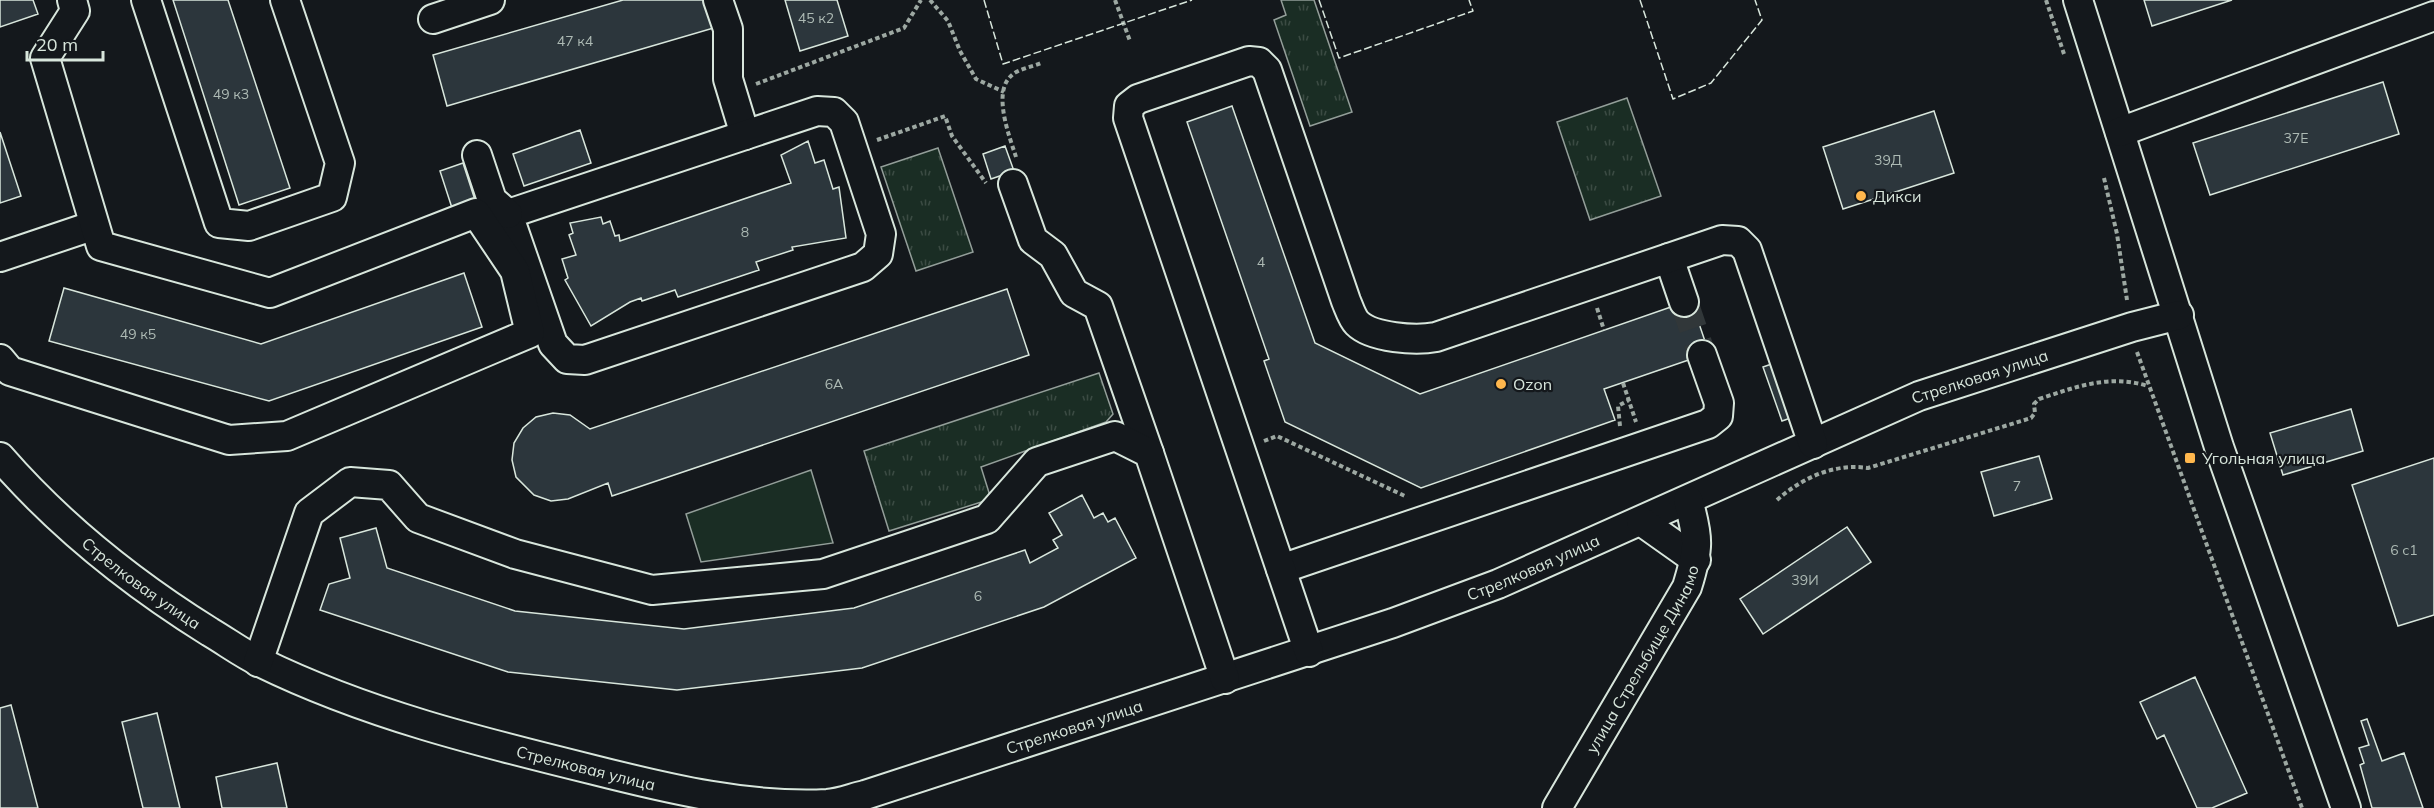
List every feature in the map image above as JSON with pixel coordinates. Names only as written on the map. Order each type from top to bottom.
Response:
[{"type":"street","points":[[72,0],[75,11],[45,58],[100,246],[270,293],[476,213],[521,269],[553,344],[567,359],[585,360],[863,267],[878,254],[881,234],[844,122],[834,112],[817,111],[508,214]]},
{"type":"street","points":[[146,0],[219,223],[249,226],[332,197],[340,163],[285,0]]},
{"type":"street","points":[[433,19],[490,0]]},
{"type":"street","points":[[718,0],[728,29],[728,80],[746,135]]},
{"type":"street","points":[[2078,0],[2219,447],[2346,808]]},
{"type":"street","points":[[2120,132],[2434,16]]},
{"type":"street","points":[[1309,652],[1128,118],[1129,106],[1138,99],[1239,65],[1260,62],[1267,70],[1346,302],[1357,323],[1372,332],[1411,339],[1436,337],[1722,240],[1738,241],[1747,250],[1813,444]]},
{"type":"street","points":[[0,358],[10,371],[229,440],[288,436],[530,333],[521,269],[508,214],[492,200],[477,155]]},
{"type":"street","points":[[1013,184],[1033,240],[1053,255],[1074,293],[1098,306],[1225,679]]},
{"type":"street","points":[[0,257],[93,226]]},
{"type":"street","points":[[1669,258],[1684,302]]},
{"type":"street","name":"Стрелковая улица","points":[[0,457],[23,484],[117,568],[188,618],[258,662],[327,692],[438,731],[660,796],[724,804],[823,806],[865,795],[1309,652],[1498,584],[1919,396],[2132,327],[2179,315]]},
{"type":"street","points":[[1281,569],[1708,424],[1718,416],[1719,403],[1702,355]]},
{"type":"street","points":[[258,662],[309,513],[350,482],[389,485],[417,518],[515,554],[652,590],[823,574],[987,519],[1037,462],[1114,436],[1149,453]]},
{"type":"street","name":"улица Стрельбище Динамо","points":[[1557,808],[1687,586],[1696,560],[1697,534],[1688,500]]},
{"type":"street","points":[[1641,521],[1696,560]]},
{"type":"path","points":[[732,92],[904,28],[921,0]]},
{"type":"path","points":[[930,0],[948,21],[960,51],[976,80],[1004,92]]},
{"type":"path","points":[[1115,0],[1130,41]]},
{"type":"path","points":[[2046,0],[2068,66]]},
{"type":"path","points":[[853,148],[945,116],[952,136],[985,183],[1013,184],[1020,169],[1004,122],[1005,83],[1011,75],[1041,63]]},
{"type":"path","points":[[2103,176],[2117,234],[2132,327],[2148,386],[2302,808]]},
{"type":"path","points":[[1777,500],[1801,481],[1839,468],[1850,465],[1869,468],[2031,418],[2035,413],[2034,404],[2039,399],[2087,383],[2130,381],[2148,386]]},
{"type":"path","points":[[1623,383],[1633,413]]},
{"type":"path","points":[[1617,430],[1622,420],[1618,406],[1629,400]]},
{"type":"path","points":[[1277,436],[1414,499]]},
{"type":"green space","points":[[1281,0],[1314,0],[1352,112],[1310,126],[1274,20],[1286,15]]},
{"type":"green space","points":[[1627,98],[1661,196],[1590,220],[1557,122]]},
{"type":"green space","points":[[938,148],[973,252],[916,271],[881,167]]},
{"type":"green space","points":[[1099,373],[1113,414],[1106,422],[981,467],[991,499],[889,531],[864,451]]},
{"type":"green space","points":[[811,470],[833,543],[701,562],[686,514]]},
{"type":"building","points":[[0,0],[33,0],[38,14],[0,27]]},
{"type":"building","points":[[173,0],[228,0],[290,188],[239,205]]},
{"type":"building","points":[[623,0],[709,0],[717,27],[447,106],[433,55]]},
{"type":"building","points":[[785,0],[837,0],[848,36],[800,51]]},
{"type":"building","points":[[2144,0],[2232,0],[2152,26]]},
{"type":"building","points":[[2383,82],[2399,134],[2210,195],[2193,143]]},
{"type":"building","points":[[1232,106],[1315,343],[1420,394],[1691,300],[1709,353],[1604,389],[1615,420],[1421,488],[1285,422],[1264,361],[1269,359],[1187,122]]},
{"type":"building","points":[[1934,111],[1954,173],[1843,209],[1823,147]]},
{"type":"building","points":[[580,130],[591,163],[524,186],[513,154]]},
{"type":"building","points":[[0,132],[21,196],[0,203]]},
{"type":"building","points":[[808,141],[815,163],[824,160],[833,189],[839,187],[846,238],[792,247],[793,250],[756,262],[759,270],[678,297],[675,290],[642,301],[641,298],[630,302],[591,326],[565,280],[568,278],[562,259],[576,255],[569,235],[573,233],[570,223],[601,217],[603,224],[610,221],[615,236],[619,235],[620,241],[791,183],[781,155]]},
{"type":"building","points":[[1005,146],[1014,171],[991,179],[983,154]]},
{"type":"building","points":[[463,163],[476,203],[453,211],[440,171]]},
{"type":"building","points":[[464,273],[482,327],[269,401],[49,341],[64,288],[261,344]]},
{"type":"building","points":[[1007,289],[1029,355],[612,496],[608,483],[568,499],[551,501],[534,495],[516,477],[512,460],[514,443],[523,428],[536,417],[553,413],[570,415],[590,429]]},
{"type":"building","points":[[1783,360],[1802,414],[1782,421],[1763,367]]},
{"type":"building","points":[[2351,409],[2363,451],[2283,475],[2270,433]]},
{"type":"building","points":[[2039,456],[2052,499],[1994,516],[1981,472]]},
{"type":"building","points":[[2434,458],[2434,615],[2398,626],[2352,485]]},
{"type":"building","points":[[1082,495],[1094,518],[1103,513],[1108,522],[1115,518],[1136,558],[1044,607],[862,668],[677,690],[508,672],[320,610],[329,584],[350,578],[340,538],[376,528],[387,568],[515,611],[684,629],[854,608],[1025,550],[1030,563],[1058,548],[1053,540],[1062,535],[1049,513]]},
{"type":"building","points":[[1847,527],[1871,562],[1763,634],[1740,599]]},
{"type":"building","points":[[2195,677],[2247,793],[2212,808],[2197,808],[2164,735],[2157,739],[2140,702]]},
{"type":"building","points":[[11,705],[38,808],[0,808],[0,708]]},
{"type":"building","points":[[157,713],[180,808],[143,808],[122,722]]},
{"type":"building","points":[[2367,719],[2382,761],[2404,753],[2423,808],[2372,808],[2360,765],[2364,763],[2359,748],[2369,745],[2361,721]]},
{"type":"building","points":[[277,763],[287,808],[222,808],[216,777]]},
{"type":"tunnel","points":[[1684,302],[1702,355]]},
{"type":"fence","points":[[984,0],[1003,64],[1192,0]]},
{"type":"fence","points":[[1319,0],[1339,58],[1473,11],[1469,0]]},
{"type":"fence","points":[[1640,0],[1673,99],[1711,83],[1762,20],[1755,0]]},
{"type":"place","name":"Дикси","points":[[1861,196]]},
{"type":"place","name":"Ozon","points":[[1501,384]]},
{"type":"place","name":"Угольная улица","points":[[2190,458]]}]
